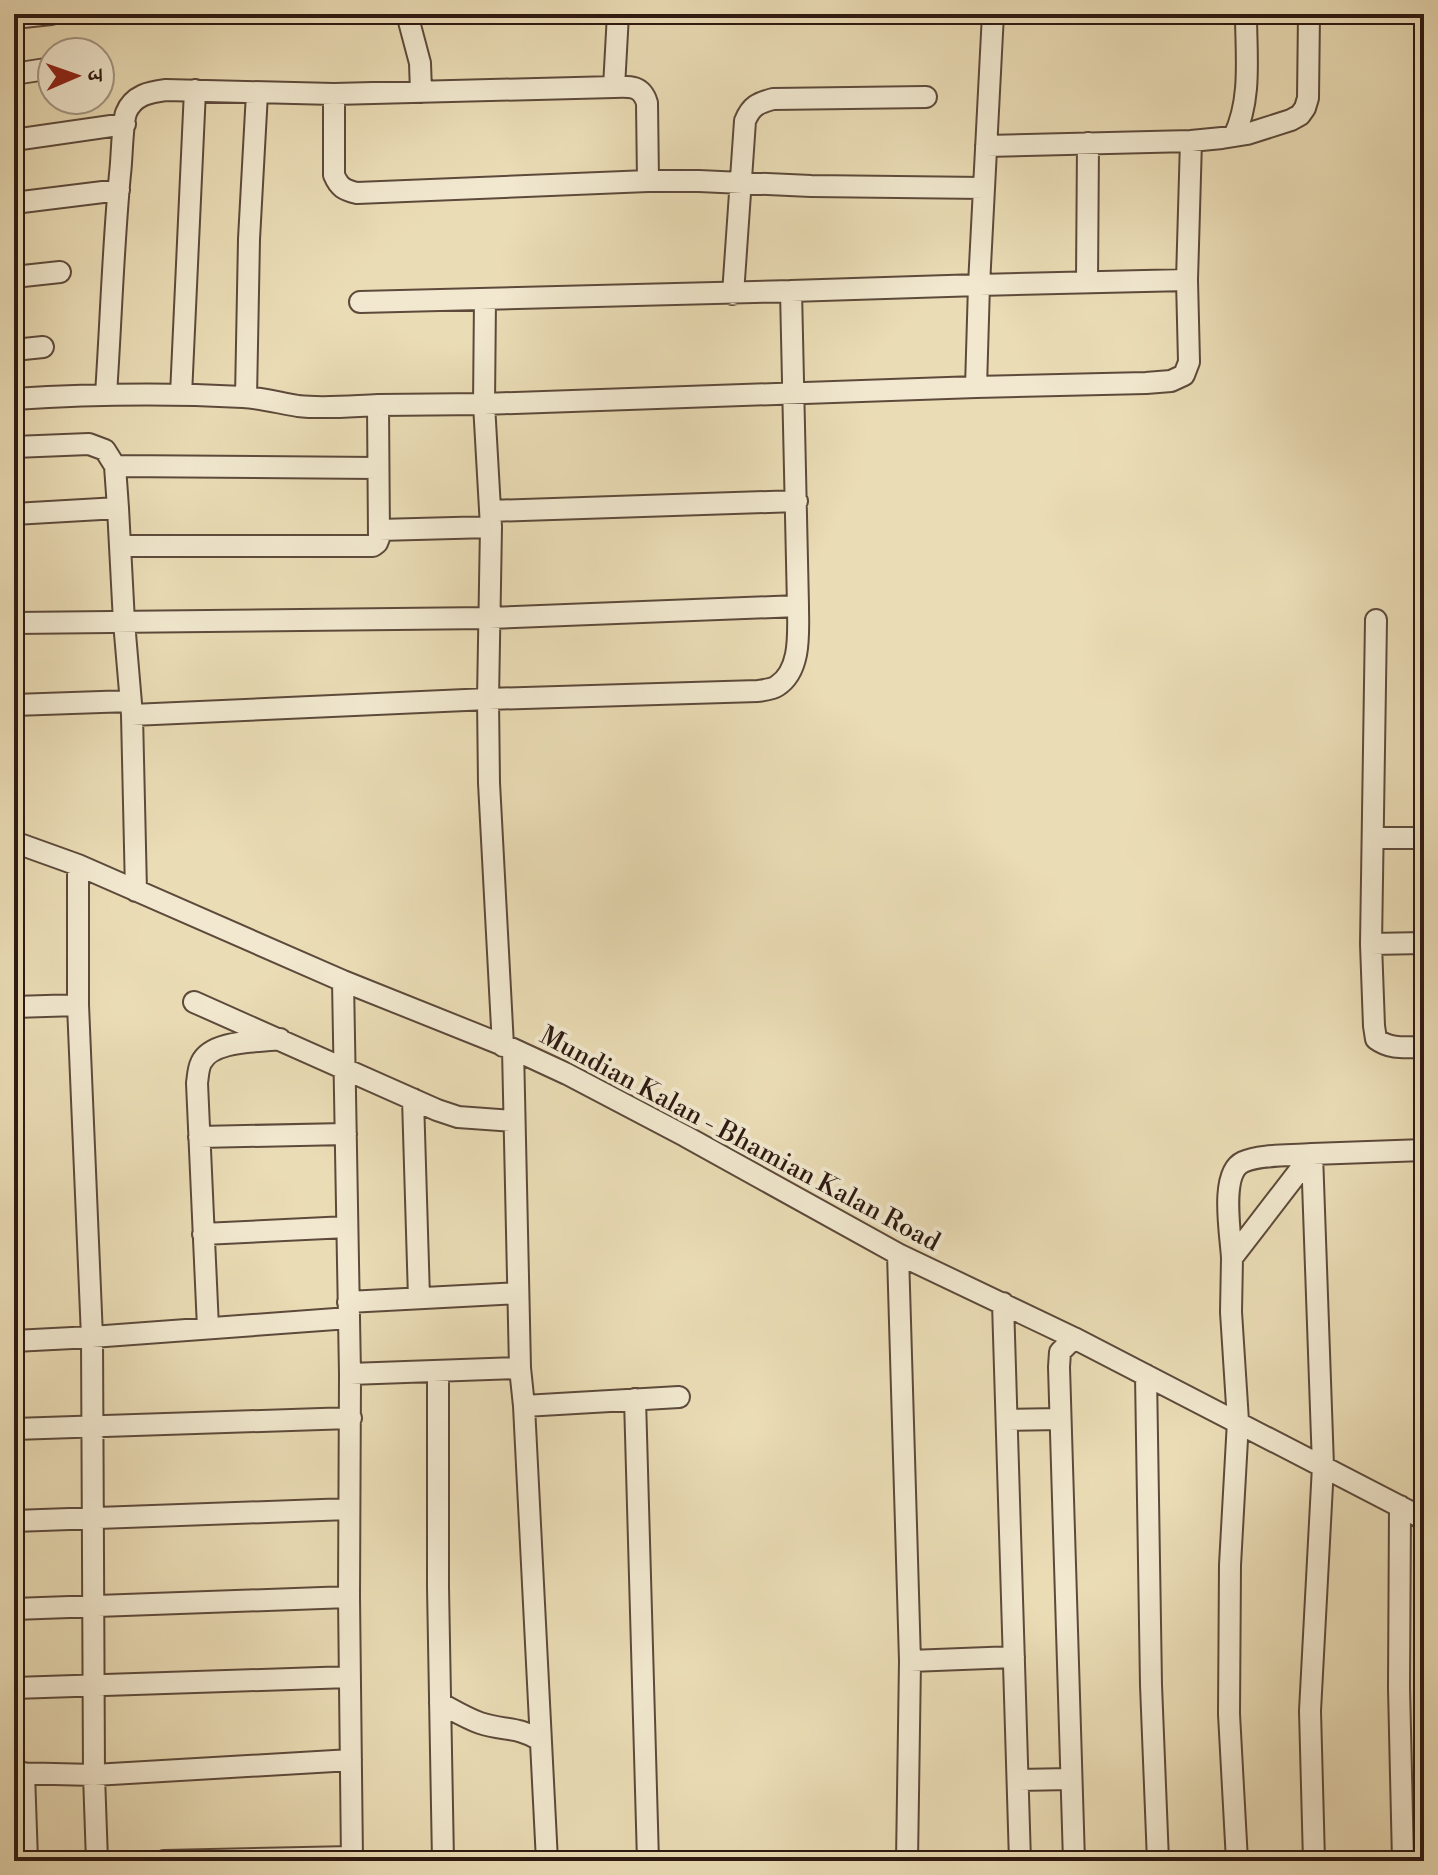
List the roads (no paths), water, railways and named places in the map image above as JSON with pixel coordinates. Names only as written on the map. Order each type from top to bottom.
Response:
[{"type":"street","points":[[14,18],[51,14]]},
{"type":"street","points":[[407,14],[420,63],[421,92]]},
{"type":"street","points":[[614,87],[618,14]]},
{"type":"street","points":[[976,387],[993,14]]},
{"type":"street","points":[[1237,129],[1245,106],[1246,14]]},
{"type":"street","points":[[986,146],[1191,141],[1291,120],[1300,115],[1308,98],[1309,14]]},
{"type":"street","points":[[14,74],[36,71]]},
{"type":"street","points":[[106,394],[126,113],[134,100],[148,92],[195,90],[334,94],[631,86],[640,89],[647,103],[648,181]]},
{"type":"street","points":[[181,395],[195,90]]},
{"type":"street","points":[[246,397],[249,239],[257,93]]},
{"type":"street","points":[[334,94],[334,175],[338,185],[357,193],[648,181],[984,188]]},
{"type":"street","points":[[733,294],[745,121],[750,110],[760,102],[773,99],[926,97]]},
{"type":"street","points":[[14,140],[125,124]]},
{"type":"street","points":[[14,399],[106,394],[181,395],[246,397],[297,406],[330,407],[1171,381],[1184,375],[1189,362],[1187,280],[1191,141]]},
{"type":"street","points":[[1087,282],[1088,143]]},
{"type":"street","points":[[14,203],[119,190]]},
{"type":"street","points":[[14,277],[60,272]]},
{"type":"street","points":[[360,302],[1187,280]]},
{"type":"street","points":[[14,705],[131,708],[758,691],[777,687],[791,670],[797,647],[797,501],[791,291]]},
{"type":"street","points":[[485,299],[484,404],[490,519],[489,783],[514,1121],[520,1368],[547,1861]]},
{"type":"street","points":[[14,350],[43,347]]},
{"type":"street","points":[[120,546],[373,546],[377,543],[379,530],[378,405]]},
{"type":"street","points":[[14,447],[89,444],[105,450],[115,466],[131,708],[136,891]]},
{"type":"street","points":[[115,466],[378,468]]},
{"type":"street","points":[[379,530],[490,519],[797,501]]},
{"type":"street","points":[[14,514],[118,508]]},
{"type":"street","points":[[14,623],[489,618],[798,606]]},
{"type":"street","points":[[1376,620],[1371,944],[1374,1026],[1376,1039],[1385,1046],[1424,1047]]},
{"type":"street","points":[[1373,838],[1424,838]]},
{"type":"street","name":"Mundian Kalan - Bhamian Kalan Road","points":[[14,842],[78,865],[343,981],[567,1074],[898,1254],[1074,1338],[1424,1519]]},
{"type":"street","points":[[78,865],[78,1005],[92,1337],[97,1861]]},
{"type":"street","points":[[1371,944],[1424,943]]},
{"type":"street","points":[[164,1861],[352,1859],[349,1597],[351,1418],[343,981]]},
{"type":"street","points":[[194,1002],[437,1110],[458,1117],[514,1121]]},
{"type":"street","points":[[14,1007],[78,1005]]},
{"type":"street","points":[[208,1328],[197,1083],[201,1063],[211,1051],[227,1045],[280,1039]]},
{"type":"street","points":[[413,1099],[419,1298]]},
{"type":"street","points":[[199,1137],[346,1134]]},
{"type":"street","points":[[1237,1861],[1229,1714],[1230,1565],[1238,1421],[1231,1324],[1232,1258],[1228,1188],[1231,1173],[1239,1163],[1254,1158],[1424,1150]]},
{"type":"street","points":[[1232,1258],[1312,1154]]},
{"type":"street","points":[[1312,1154],[1323,1466],[1310,1711],[1314,1861]]},
{"type":"street","points":[[203,1234],[347,1227]]},
{"type":"street","points":[[898,1254],[910,1661],[907,1861]]},
{"type":"street","points":[[14,1330],[14,1341],[92,1337],[208,1328],[419,1298],[518,1293]]},
{"type":"street","points":[[1003,1303],[1020,1861]]},
{"type":"street","points":[[1074,1338],[1060,1352],[1059,1367],[1074,1861]]},
{"type":"street","points":[[350,1374],[520,1368]]},
{"type":"street","points":[[438,1371],[443,1861]]},
{"type":"street","points":[[1146,1375],[1150,1656],[1158,1861]]},
{"type":"street","points":[[524,1406],[679,1397]]},
{"type":"street","points":[[635,1399],[648,1861]]},
{"type":"street","points":[[14,1429],[351,1418]]},
{"type":"street","points":[[1007,1420],[1060,1419]]},
{"type":"street","points":[[1400,1506],[1399,1688],[1403,1861]]},
{"type":"street","points":[[14,1521],[349,1509]]},
{"type":"street","points":[[14,1609],[349,1597]]},
{"type":"street","points":[[910,1661],[1014,1657]]},
{"type":"street","points":[[14,1688],[350,1677]]},
{"type":"street","points":[[440,1703],[481,1723],[515,1729],[540,1740]]},
{"type":"street","points":[[27,1861],[19,1773],[94,1775],[351,1760]]},
{"type":"street","points":[[1018,1780],[1071,1779]]}]
